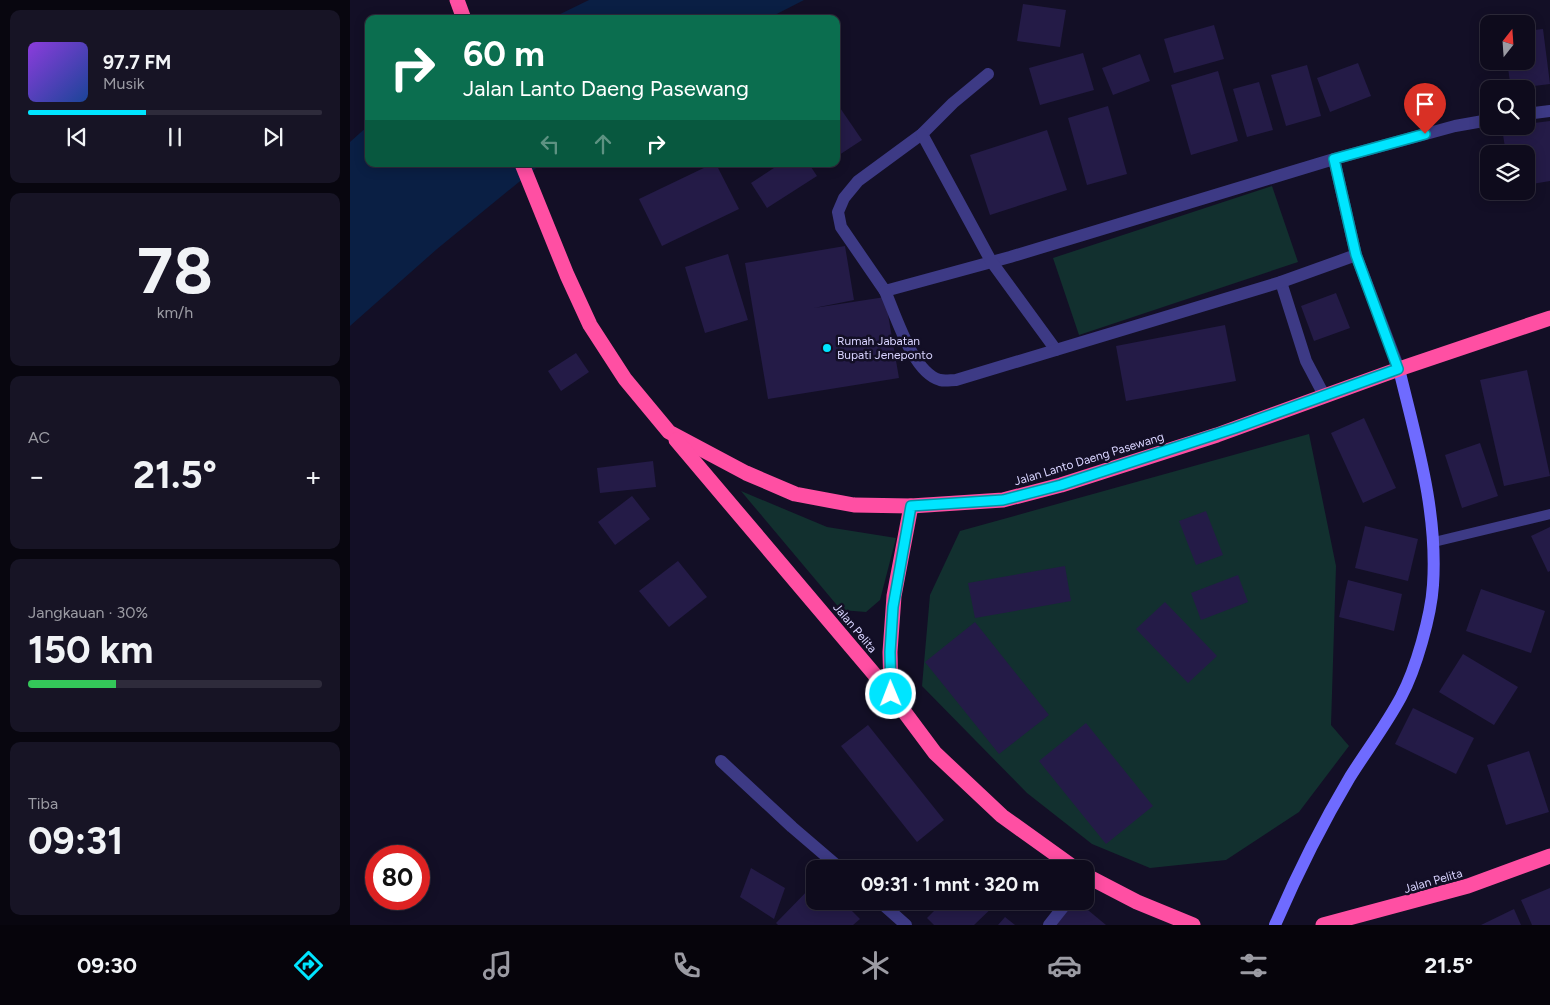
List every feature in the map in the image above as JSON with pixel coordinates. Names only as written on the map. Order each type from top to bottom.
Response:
[{"type":"highway","points":[[457,0],[463,15]]},
{"type":"highway","name":"Jalan Lanto Daeng Pasewang","points":[[523,167],[567,275],[590,325],[625,378],[669,432],[746,473],[795,494],[854,505],[911,506],[1003,500],[1052,488],[1216,435],[1398,369],[1550,318]]},
{"type":"highway","name":"Jalan Pelita","points":[[669,432],[891,694],[935,754],[1002,816],[1062,860]]},
{"type":"highway","points":[[891,694],[890,652],[893,603],[911,506]]},
{"type":"highway","name":"Jalan Pelita","points":[[1323,925],[1468,886],[1550,856]]},
{"type":"highway","name":"Jalan Pelita","points":[[1094,880],[1137,902],[1193,925]]},
{"type":"street","points":[[988,74],[953,103],[922,134],[858,180],[844,198],[838,212],[841,227],[885,291],[915,360],[929,375],[941,380],[956,380],[1281,282],[1356,255]]},
{"type":"street","points":[[1535,113],[1550,111]]},
{"type":"street","points":[[885,291],[1010,257],[1334,159],[1455,126],[1480,122]]},
{"type":"street","points":[[922,134],[991,261],[1056,350]]},
{"type":"street","points":[[1275,925],[1306,856],[1349,779],[1401,696],[1424,633],[1433,586],[1434,542],[1422,469],[1398,369],[1356,255],[1334,159]]},
{"type":"street","points":[[1281,282],[1306,361],[1325,397]]},
{"type":"street","points":[[721,761],[830,860]]},
{"type":"street","points":[[889,910],[906,925]]},
{"type":"street","points":[[1049,925],[1061,910]]},
{"type":"lane","points":[[1434,542],[1550,514]]},
{"type":"green space","points":[[1272,186],[1298,262],[1079,335],[1053,258]]},
{"type":"green space","points":[[1309,434],[1336,566],[1331,725],[1349,746],[1299,812],[1226,860],[1150,868],[1092,844],[1027,793],[922,686],[930,595],[960,531]]},
{"type":"green space","points":[[741,491],[827,527],[896,538],[880,600],[866,612],[841,610]]},
{"type":"water","points":[[589,0],[804,0],[775,15],[558,15]]},
{"type":"water","points":[[365,129],[365,167],[537,167],[437,249],[350,326],[350,142]]},
{"type":"building","points":[[1023,4],[1066,10],[1060,47],[1017,41]]},
{"type":"building","points":[[1214,25],[1224,59],[1174,73],[1164,39]]},
{"type":"building","points":[[1543,29],[1550,84],[1535,86],[1535,80],[1510,80],[1508,70],[1535,70],[1535,30]]},
{"type":"building","points":[[1083,53],[1094,90],[1040,105],[1029,68]]},
{"type":"building","points":[[1140,54],[1150,81],[1113,95],[1102,68]]},
{"type":"building","points":[[1358,63],[1371,96],[1330,112],[1317,78]]},
{"type":"building","points":[[1307,65],[1321,116],[1286,126],[1271,75]]},
{"type":"building","points":[[1218,71],[1238,141],[1191,155],[1171,85]]},
{"type":"building","points":[[1259,82],[1273,130],[1247,137],[1233,89]]},
{"type":"building","points":[[1108,106],[1127,174],[1087,185],[1068,118]]},
{"type":"building","points":[[840,108],[862,140],[840,154]]},
{"type":"building","points":[[1550,121],[1550,181],[1535,184],[1535,145],[1505,145],[1503,135],[1535,135],[1535,123]]},
{"type":"building","points":[[1047,130],[1067,190],[990,215],[970,155]]},
{"type":"building","points":[[706,167],[718,167],[739,209],[662,246],[639,199]]},
{"type":"building","points":[[775,167],[811,167],[817,176],[767,208],[751,183]]},
{"type":"building","name":"Rumah Jabatan Bupati Jeneponto","points":[[845,246],[854,300],[814,308],[885,297],[899,378],[768,399],[745,263]]},
{"type":"building","points":[[728,254],[748,320],[705,333],[685,267]]},
{"type":"building","points":[[1336,293],[1350,328],[1314,341],[1301,306]]},
{"type":"building","points":[[1225,325],[1236,381],[1126,401],[1116,346]]},
{"type":"building","points":[[576,353],[589,372],[561,391],[548,371]]},
{"type":"building","points":[[1527,370],[1550,476],[1504,486],[1480,380]]},
{"type":"building","points":[[1364,418],[1396,488],[1363,503],[1331,433]]},
{"type":"building","points":[[1480,443],[1498,496],[1462,508],[1445,455]]},
{"type":"building","points":[[653,461],[656,487],[600,493],[597,468]]},
{"type":"building","points":[[632,496],[650,519],[615,545],[598,522]]},
{"type":"building","points":[[1206,511],[1223,555],[1196,565],[1179,521]]},
{"type":"building","points":[[1365,526],[1418,539],[1408,581],[1355,568]]},
{"type":"building","points":[[1550,527],[1550,571],[1548,572],[1531,536]]},
{"type":"building","points":[[678,561],[707,597],[669,627],[639,591]]},
{"type":"building","points":[[1065,566],[1071,601],[975,618],[968,583]]},
{"type":"building","points":[[1238,575],[1248,602],[1201,620],[1191,593]]},
{"type":"building","points":[[1348,580],[1402,594],[1394,631],[1339,617]]},
{"type":"building","points":[[1481,589],[1545,611],[1531,653],[1466,631]]},
{"type":"building","points":[[1165,602],[1217,656],[1188,683],[1136,629]]},
{"type":"building","points":[[975,622],[1049,715],[999,754],[925,662]]},
{"type":"building","points":[[1463,654],[1518,687],[1494,725],[1439,692]]},
{"type":"building","points":[[1413,708],[1474,738],[1456,774],[1395,744]]},
{"type":"building","points":[[1086,723],[1153,806],[1106,844],[1039,761]]},
{"type":"building","points":[[868,725],[944,820],[917,842],[841,746]]},
{"type":"building","points":[[1529,751],[1549,812],[1506,825],[1487,765]]},
{"type":"building","points":[[751,868],[785,888],[774,919],[740,897]]},
{"type":"building","points":[[1550,888],[1550,925],[1532,925],[1521,900]]},
{"type":"building","points":[[806,892],[806,910],[851,910],[860,919],[853,925],[778,925],[776,923]]},
{"type":"building","points":[[1514,909],[1521,925],[1481,925]]},
{"type":"building","points":[[935,910],[990,910],[974,925],[934,925],[927,918]]},
{"type":"building","points":[[1068,910],[1088,910],[1106,925],[1056,925]]},
{"type":"building","points":[[1005,917],[1015,925],[998,925]]},
{"type":"place","name":"Rumah Jabatan Bupati Jeneponto","points":[[827,348]]},
{"type":"route","points":[[891,694],[890,652],[894,596],[911,506],[1003,500],[1061,485],[1235,428],[1398,369],[1356,255],[1334,159],[1425,134]]}]
